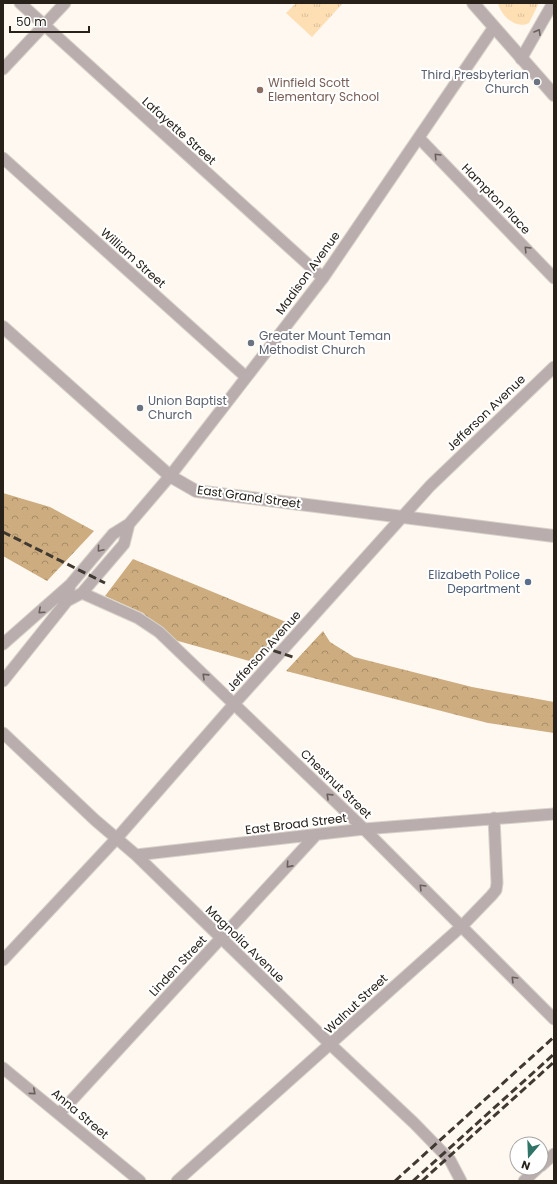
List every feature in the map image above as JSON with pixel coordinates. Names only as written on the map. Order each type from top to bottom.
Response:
[{"type":"street","name":"Lafayette Street","points":[[20,3],[322,278]]},
{"type":"street","points":[[3,69],[65,3]]},
{"type":"street","points":[[521,59],[530,46],[553,3]]},
{"type":"street","points":[[475,4],[521,59],[554,95]]},
{"type":"street","name":"Madison Avenue","points":[[67,602],[70,585],[113,534],[129,524],[170,476],[322,278],[494,27]]},
{"type":"street","name":"Hampton Place","points":[[419,138],[554,278]]},
{"type":"street","name":"William Street","points":[[3,158],[246,377]]},
{"type":"street","name":"East Grand Street","points":[[3,327],[170,476],[196,491],[209,494],[554,536]]},
{"type":"street","name":"Jefferson Avenue","points":[[3,960],[117,838],[234,704],[439,476],[554,367]]},
{"type":"street","name":"Madison Avenue","points":[[3,681],[67,602],[82,593],[124,544],[129,524]]},
{"type":"street","points":[[3,644],[70,585]]},
{"type":"street","name":"Chestnut Street","points":[[82,593],[138,618],[159,632],[364,829],[554,1019]]},
{"type":"street","name":"Magnolia Avenue","points":[[3,733],[136,855],[221,939],[417,1126],[450,1160],[461,1181]]},
{"type":"street","name":"East Broad Street","points":[[136,855],[315,836],[364,829],[554,814]]},
{"type":"street","name":"Walnut Street","points":[[177,1181],[331,1045],[462,926],[496,890],[494,818]]},
{"type":"street","name":"Linden Street","points":[[59,1114],[315,836]]},
{"type":"street","name":"Anna Street","points":[[3,1068],[140,1181]]},
{"type":"green space","points":[[296,3],[343,3],[312,37],[286,13]]},
{"type":"green space","points":[[498,3],[539,3],[529,23],[519,25],[514,23],[502,13]]},
{"type":"green space","points":[[3,493],[50,507],[94,531],[47,581],[3,556]]},
{"type":"green space","points":[[133,559],[286,622],[253,662],[171,639],[143,613],[105,596]]},
{"type":"green space","points":[[323,631],[330,642],[354,657],[472,687],[554,702],[554,733],[488,723],[286,671]]},
{"type":"railway","points":[[3,532],[105,583]]},
{"type":"railway","points":[[262,647],[296,658]]},
{"type":"railway","points":[[395,1181],[554,1037]]},
{"type":"railway","points":[[413,1181],[554,1054]]},
{"type":"railway","points":[[422,1181],[554,1062]]},
{"type":"place","name":"Third Presbyterian Church","points":[[537,82]]},
{"type":"place","name":"Winfield Scott Elementary School","points":[[260,90]]},
{"type":"place","name":"Greater Mount Teman Methodist Church","points":[[251,343]]},
{"type":"place","name":"Union Baptist Church","points":[[140,408]]},
{"type":"place","name":"Elizabeth Police Department","points":[[528,582]]}]
